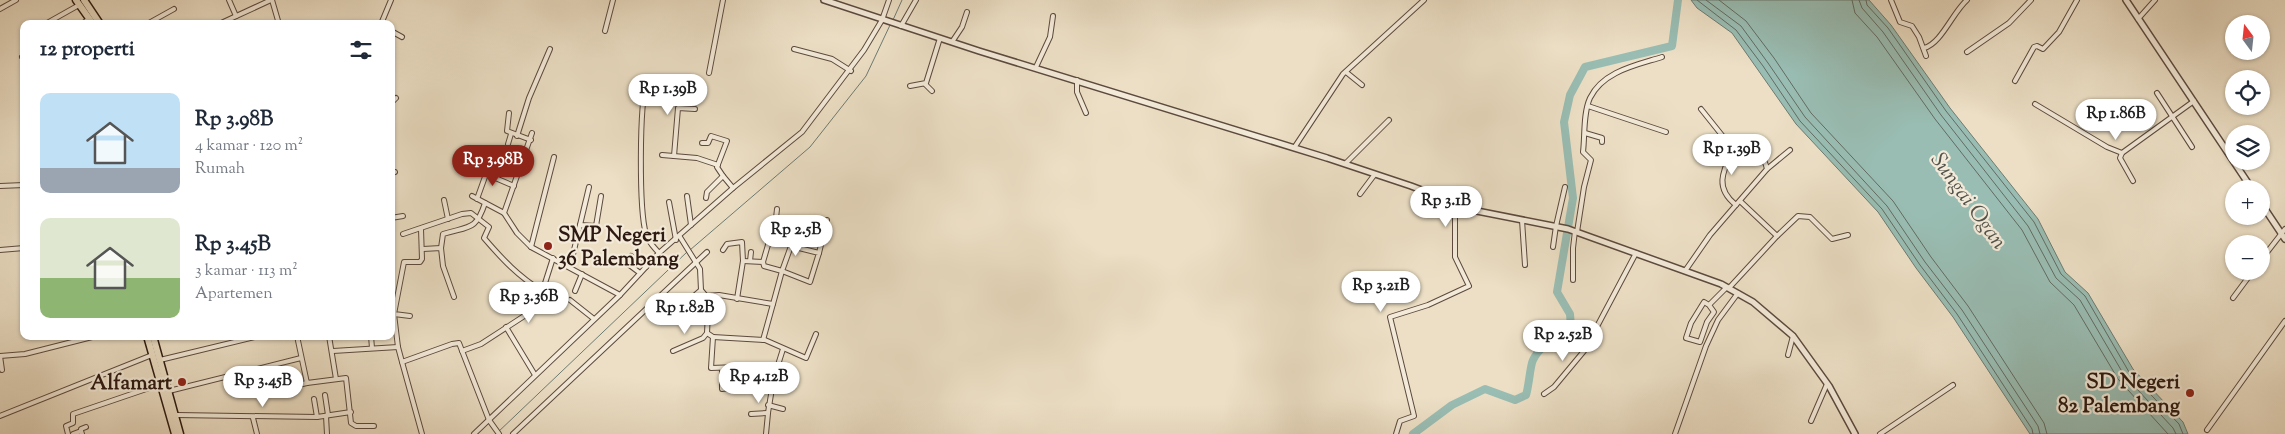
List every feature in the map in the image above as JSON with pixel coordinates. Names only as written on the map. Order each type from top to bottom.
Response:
[{"type":"highway","points":[[83,2],[91,20]]},
{"type":"highway","points":[[83,2],[97,20]]},
{"type":"highway","points":[[148,340],[175,434]]},
{"type":"highway","points":[[154,340],[180,434]]},
{"type":"street","points":[[0,9],[16,0]]},
{"type":"street","points":[[229,0],[236,16]]},
{"type":"street","points":[[228,20],[270,0],[278,20]]},
{"type":"street","points":[[382,20],[391,0]]},
{"type":"street","points":[[605,30],[613,0]]},
{"type":"street","points":[[709,73],[723,0]]},
{"type":"street","points":[[824,0],[901,26],[1345,164],[1477,211],[1566,228],[1728,288],[1754,302],[1793,336],[1827,384],[1854,434]]},
{"type":"street","points":[[474,434],[490,421],[535,375],[620,295],[659,253],[802,132],[851,71],[884,20],[889,0]]},
{"type":"street","points":[[901,26],[916,0]]},
{"type":"street","points":[[1294,148],[1346,72],[1424,0]]},
{"type":"street","points":[[1890,0],[1900,22],[1912,26],[1924,48],[1926,56]]},
{"type":"street","points":[[1924,48],[1933,44],[1959,8],[1968,0]]},
{"type":"street","points":[[2023,0],[2027,6]]},
{"type":"street","points":[[1967,52],[2009,23],[2032,0]]},
{"type":"street","points":[[2015,81],[2034,47],[2037,46],[2042,49],[2059,32],[2077,0]]},
{"type":"street","points":[[2126,0],[2246,180]]},
{"type":"street","points":[[2138,19],[2156,0]]},
{"type":"street","points":[[52,20],[83,2]]},
{"type":"street","points":[[154,20],[174,9]]},
{"type":"street","points":[[952,42],[962,27],[967,12]]},
{"type":"street","points":[[1036,68],[1050,36],[1053,16]]},
{"type":"street","points":[[395,33],[402,37]]},
{"type":"street","points":[[925,84],[940,38]]},
{"type":"street","points":[[517,136],[529,98],[550,49]]},
{"type":"street","points":[[794,49],[832,60],[851,71]]},
{"type":"street","points":[[1573,280],[1573,248],[1591,160],[1584,154],[1590,98],[1611,75],[1662,57]]},
{"type":"street","points":[[1346,72],[1362,85]]},
{"type":"street","points":[[1077,80],[1076,92],[1086,113]]},
{"type":"street","points":[[659,253],[646,235],[642,169],[643,104],[647,81],[674,82]]},
{"type":"street","points":[[910,86],[916,83],[925,84],[932,90]]},
{"type":"street","points":[[2157,93],[2192,147]]},
{"type":"street","points":[[2133,181],[2121,160],[2122,153],[2194,102]]},
{"type":"street","points":[[2035,104],[2106,147],[2122,153]]},
{"type":"street","points":[[1588,106],[1666,132]]},
{"type":"street","points":[[674,156],[678,108],[696,108]]},
{"type":"street","points":[[1701,109],[1732,149]]},
{"type":"street","points":[[509,113],[506,130],[530,140]]},
{"type":"street","points":[[1345,164],[1388,120]]},
{"type":"street","points":[[504,213],[532,133]]},
{"type":"street","points":[[1585,133],[1602,138],[1602,142]]},
{"type":"street","points":[[508,144],[512,134]]},
{"type":"street","points":[[702,143],[708,143],[712,136],[727,141],[717,168],[734,188]]},
{"type":"street","points":[[1736,205],[1728,199],[1723,188],[1722,176],[1732,149],[1741,141],[1748,142],[1759,154],[1767,169]]},
{"type":"street","points":[[1685,271],[1710,236],[1767,169],[1790,150]]},
{"type":"street","points":[[662,155],[700,159],[718,165]]},
{"type":"street","points":[[531,247],[554,157]]},
{"type":"street","points":[[477,199],[486,174],[514,186]]},
{"type":"street","points":[[1360,194],[1375,174]]},
{"type":"street","points":[[706,198],[707,192],[723,176]]},
{"type":"street","points":[[0,186],[20,185]]},
{"type":"street","points":[[570,268],[589,186]]},
{"type":"street","points":[[1553,247],[1556,226],[1566,187]]},
{"type":"street","points":[[472,196],[504,213],[517,233],[531,247],[620,295]]},
{"type":"street","points":[[580,225],[596,226],[601,196]]},
{"type":"street","points":[[687,196],[691,225]]},
{"type":"street","points":[[444,200],[448,219]]},
{"type":"street","points":[[1740,201],[1777,236]]},
{"type":"street","points":[[669,202],[678,238],[700,269],[701,290],[706,296],[707,333],[703,338],[673,351]]},
{"type":"street","points":[[1396,434],[1400,422],[1414,417],[1390,317],[1424,306],[1469,286],[1455,256],[1454,202]]},
{"type":"street","points":[[454,297],[443,266],[441,248],[443,234],[466,228],[479,220],[485,203]]},
{"type":"street","points":[[777,209],[774,236],[770,238],[763,262],[764,266],[810,282],[827,220]]},
{"type":"street","points":[[403,234],[469,213],[490,228],[484,236],[485,240],[513,271],[542,291]]},
{"type":"street","points":[[2270,215],[2284,234],[2270,250]]},
{"type":"street","points":[[395,217],[403,216]]},
{"type":"street","points":[[1709,305],[1728,288],[1793,220],[1801,216],[1810,217],[1832,239],[1848,235]]},
{"type":"street","points":[[1522,220],[1525,265]]},
{"type":"street","points":[[395,305],[404,262],[421,261],[423,249],[421,229]]},
{"type":"street","points":[[723,250],[728,244],[742,242],[742,261],[737,300]]},
{"type":"street","points":[[763,340],[791,246],[819,253]]},
{"type":"street","points":[[0,250],[20,248]]},
{"type":"street","points":[[423,249],[441,248]]},
{"type":"street","points":[[513,434],[707,252]]},
{"type":"street","points":[[750,261],[752,252]]},
{"type":"street","points":[[1544,394],[1554,387],[1583,353],[1595,334],[1636,254]]},
{"type":"street","points":[[631,256],[646,268]]},
{"type":"street","points":[[462,351],[481,344],[535,310],[553,258]]},
{"type":"street","points":[[742,261],[763,262]]},
{"type":"street","points":[[628,264],[640,273]]},
{"type":"street","points":[[575,291],[582,274]]},
{"type":"street","points":[[2233,298],[2246,280]]},
{"type":"street","points":[[692,306],[694,296],[701,290]]},
{"type":"street","points":[[1675,434],[1706,346],[1718,320],[1738,293]]},
{"type":"street","points":[[706,296],[719,295],[737,300],[773,304]]},
{"type":"street","points":[[570,300],[594,319]]},
{"type":"street","points":[[1703,303],[1709,305],[1714,312],[1707,322],[1700,342],[1686,338],[1691,323],[1703,303]]},
{"type":"street","points":[[395,314],[410,316]]},
{"type":"street","points":[[2207,430],[2285,321]]},
{"type":"street","points":[[395,327],[398,347],[422,434]]},
{"type":"street","points":[[506,327],[535,375]]},
{"type":"street","points":[[707,333],[713,337],[763,340],[806,358],[816,334]]},
{"type":"street","points":[[1788,355],[1793,336]]},
{"type":"street","points":[[713,337],[711,368],[722,368],[739,368],[737,387],[722,388],[722,368]]},
{"type":"street","points":[[2,370],[0,356],[19,356],[81,340]]},
{"type":"street","points":[[160,360],[242,340]]},
{"type":"street","points":[[298,340],[307,384]]},
{"type":"street","points":[[330,340],[336,379]]},
{"type":"street","points":[[371,340],[372,348]]},
{"type":"street","points":[[402,362],[457,342],[490,421],[499,434]]},
{"type":"street","points":[[333,351],[398,347]]},
{"type":"street","points":[[766,434],[773,376],[783,349]]},
{"type":"street","points":[[0,416],[152,355]]},
{"type":"street","points":[[169,391],[301,358]]},
{"type":"street","points":[[294,386],[345,378],[348,381],[351,422],[353,426],[374,426]]},
{"type":"street","points":[[68,434],[66,426],[73,423],[73,414],[161,384]]},
{"type":"street","points":[[1811,421],[1827,384]]},
{"type":"street","points":[[1880,434],[1953,385]]},
{"type":"street","points":[[325,395],[327,434]]},
{"type":"street","points":[[314,399],[317,417]]},
{"type":"street","points":[[768,405],[783,409]]},
{"type":"street","points":[[176,415],[253,418],[317,417],[351,412]]},
{"type":"street","points":[[751,414],[767,414]]},
{"type":"street","points":[[253,418],[258,434]]},
{"type":"street","points":[[73,434],[81,433],[81,429],[86,427]]},
{"type":"water","name":"Sungai Ogan","points":[[1691,0],[1869,0],[1891,25],[1950,108],[2038,219],[2065,272],[2088,293],[2133,369],[2183,422],[2188,434],[2030,434],[1953,317],[1916,268],[1878,212],[1796,124],[1732,33],[1697,8]]},
{"type":"waterway","points":[[893,20],[902,0]]},
{"type":"waterway","points":[[1413,434],[1452,405],[1485,389],[1515,400],[1526,395],[1532,363],[1536,355],[1550,341],[1571,327],[1570,314],[1557,292],[1573,198],[1564,122],[1570,95],[1585,67],[1672,46],[1678,0]]},
{"type":"waterway","points":[[690,250],[810,147],[866,76],[891,23]]},
{"type":"waterway","points":[[496,434],[687,252]]},
{"type":"place","name":"SMP Negeri 36 Palembang","points":[[548,246]]},
{"type":"place","name":"Alfamart","points":[[182,382]]},
{"type":"place","name":"SD Negeri 82 Palembang","points":[[2190,393]]}]
